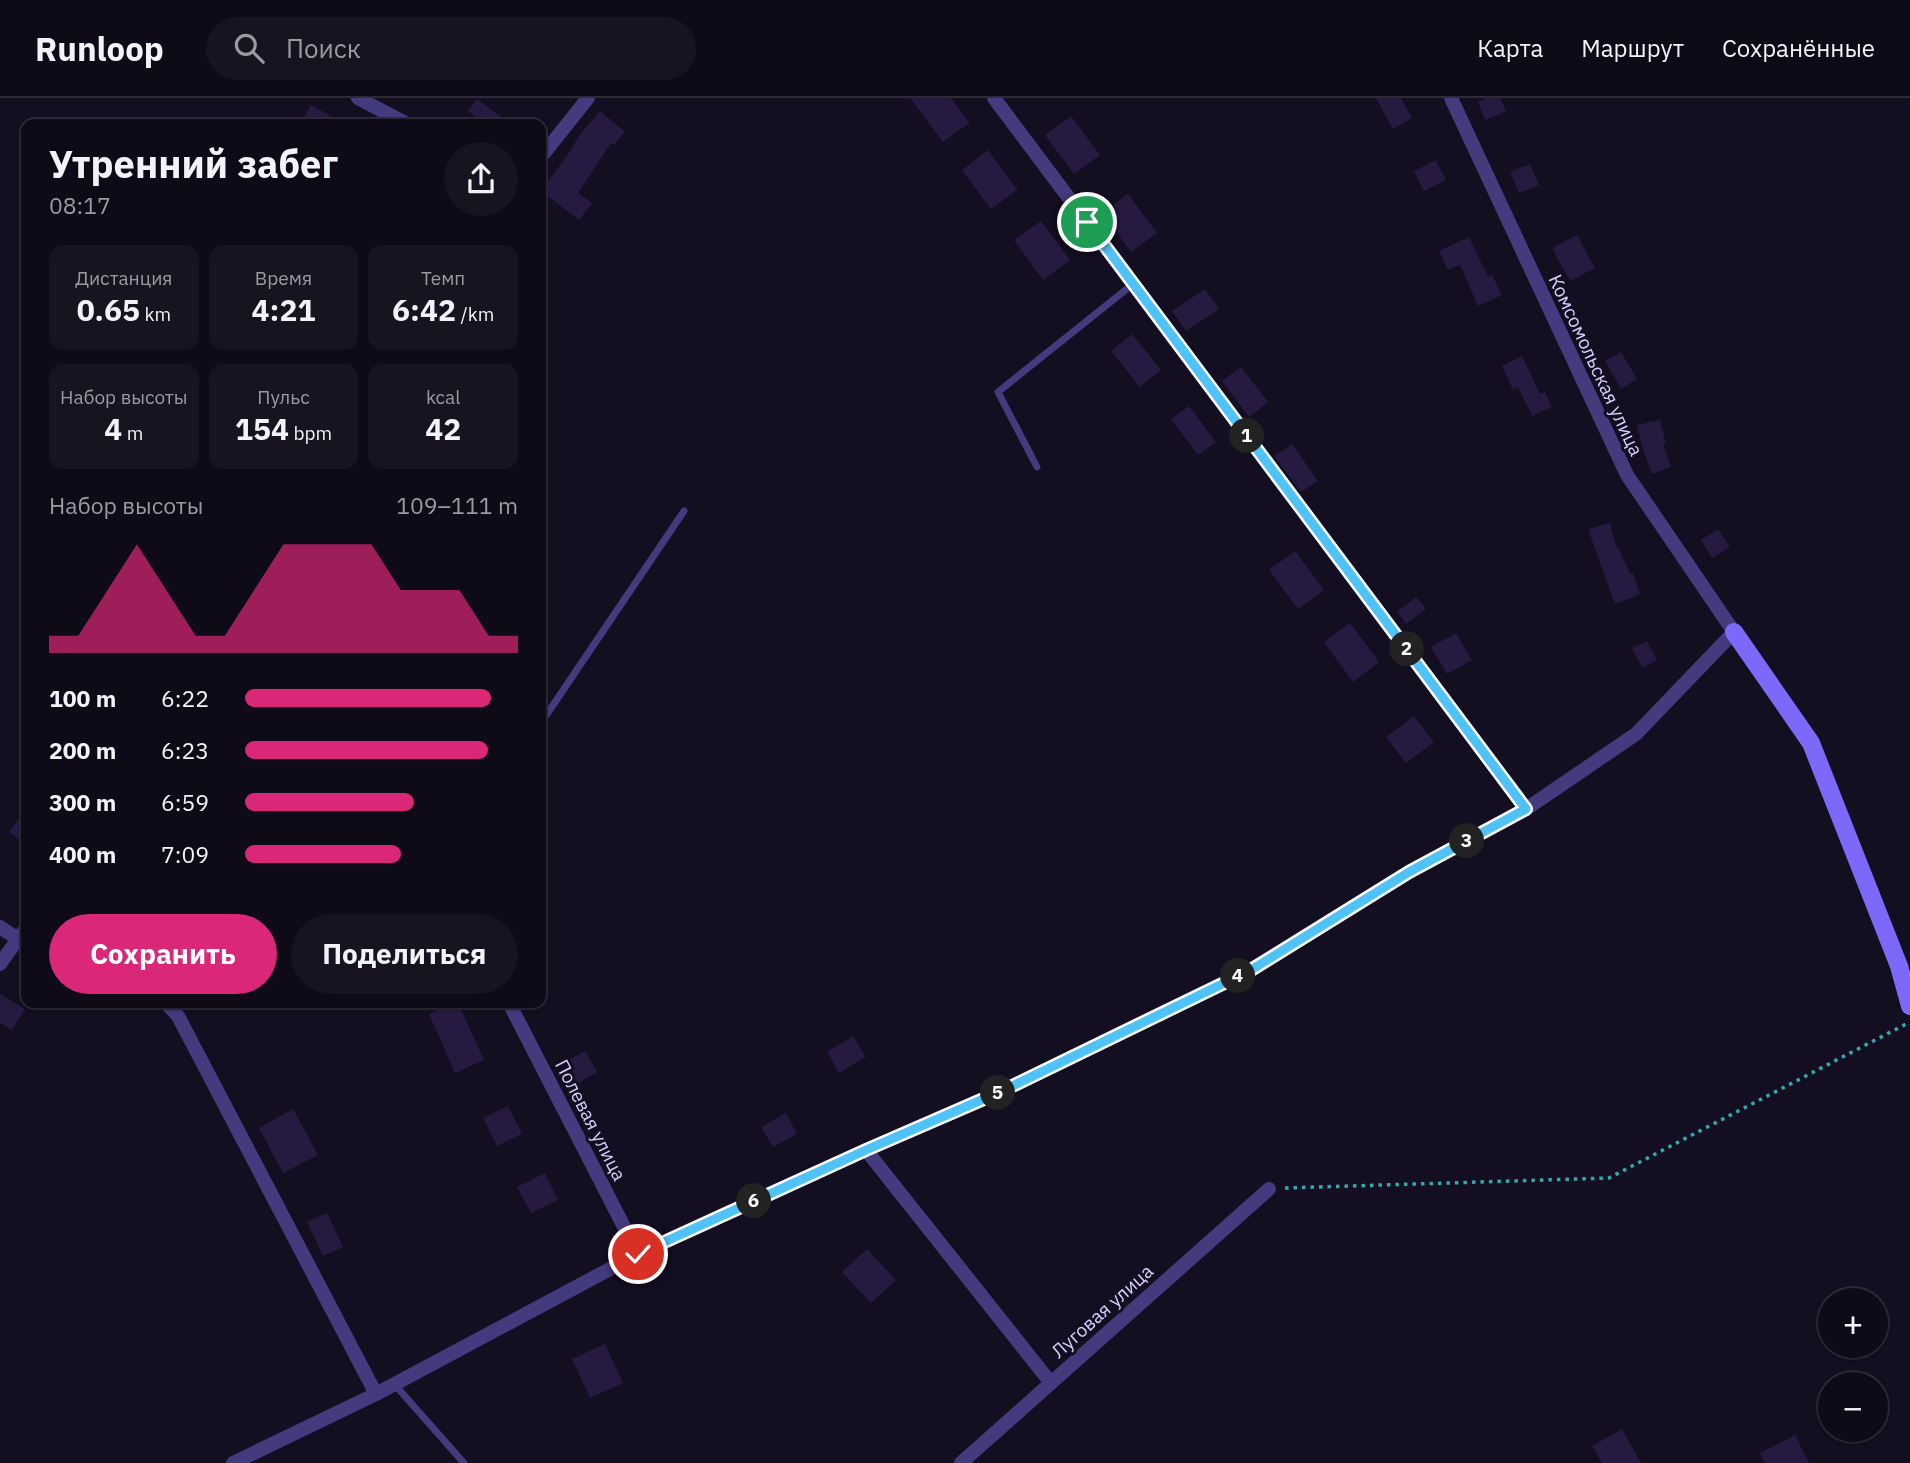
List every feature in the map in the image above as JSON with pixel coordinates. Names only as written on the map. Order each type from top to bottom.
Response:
[{"type":"street","points":[[358,98],[398,119]]},
{"type":"street","points":[[546,151],[588,98]]},
{"type":"street","points":[[994,98],[1526,809]]},
{"type":"street","name":"Комсомольская улица","points":[[1451,98],[1627,475],[1734,632]]},
{"type":"street","points":[[233,1463],[376,1394],[638,1254],[1002,1091],[1251,970],[1409,872],[1526,809],[1636,734],[1734,632],[1811,743],[1899,967],[1910,1006]]},
{"type":"street","points":[[0,928],[21,934]]},
{"type":"street","points":[[0,964],[21,935]]},
{"type":"street","points":[[171,1008],[178,1016],[376,1394]]},
{"type":"street","name":"Полевая улица","points":[[512,1008],[638,1254]]},
{"type":"street","points":[[866,1150],[1051,1383]]},
{"type":"street","name":"Луговая улица","points":[[961,1463],[1269,1189]]},
{"type":"lane","points":[[1037,467],[998,392],[1133,284]]},
{"type":"lane","points":[[546,716],[684,511]]},
{"type":"lane","points":[[395,1384],[464,1463]]},
{"type":"path","points":[[1269,1189],[1609,1178],[1910,1023]]},
{"type":"building","points":[[910,98],[951,98],[969,123],[943,142]]},
{"type":"building","points":[[1376,98],[1401,98],[1412,118],[1393,129]]},
{"type":"building","points":[[1486,98],[1500,98],[1506,111],[1485,120],[1478,102]]},
{"type":"building","points":[[477,99],[504,119],[478,119],[468,111]]},
{"type":"building","points":[[311,105],[336,119],[303,119]]},
{"type":"building","points":[[600,111],[625,132],[614,145],[611,143],[578,193],[592,203],[579,220],[546,195],[546,184]]},
{"type":"building","points":[[1071,116],[1100,155],[1074,174],[1045,135]]},
{"type":"building","points":[[988,150],[1017,190],[991,209],[962,170]]},
{"type":"building","points":[[1436,160],[1446,180],[1424,191],[1414,171]]},
{"type":"building","points":[[1530,164],[1539,185],[1519,193],[1510,172]]},
{"type":"building","points":[[1128,194],[1157,233],[1131,252],[1102,213]]},
{"type":"building","points":[[1041,221],[1070,260],[1043,280],[1014,240]]},
{"type":"building","points":[[1577,235],[1595,268],[1570,281],[1552,248]]},
{"type":"building","points":[[1469,237],[1488,277],[1492,275],[1502,295],[1478,306],[1460,265],[1448,270],[1439,251]]},
{"type":"building","points":[[1205,289],[1219,309],[1186,331],[1172,311]]},
{"type":"building","points":[[1132,334],[1161,370],[1140,387],[1111,351]]},
{"type":"building","points":[[1621,352],[1637,379],[1621,389],[1605,361]]},
{"type":"building","points":[[1522,356],[1540,394],[1545,392],[1552,407],[1532,416],[1518,387],[1513,390],[1502,366]]},
{"type":"building","points":[[1241,367],[1268,402],[1249,417],[1222,381]]},
{"type":"building","points":[[1189,406],[1216,442],[1198,455],[1171,419]]},
{"type":"building","points":[[1660,420],[1666,444],[1663,445],[1671,467],[1652,474],[1637,425]]},
{"type":"building","points":[[1292,444],[1318,481],[1301,492],[1274,456]]},
{"type":"building","points":[[1610,523],[1616,547],[1630,574],[1633,573],[1640,594],[1615,604],[1588,529]]},
{"type":"building","points":[[1718,529],[1730,547],[1712,558],[1701,540]]},
{"type":"building","points":[[1295,551],[1324,590],[1298,609],[1269,570]]},
{"type":"building","points":[[1416,597],[1426,609],[1406,624],[1397,612]]},
{"type":"building","points":[[1350,623],[1379,662],[1353,682],[1324,642]]},
{"type":"building","points":[[1456,633],[1472,660],[1447,674],[1431,647]]},
{"type":"building","points":[[1647,641],[1657,660],[1642,668],[1632,648]]},
{"type":"building","points":[[1414,716],[1434,742],[1406,763],[1386,737]]},
{"type":"building","points":[[21,815],[21,841],[9,832]]},
{"type":"building","points":[[0,994],[25,1009],[12,1030],[0,1023]]},
{"type":"building","points":[[442,1008],[460,1008],[484,1060],[455,1073],[429,1014]]},
{"type":"building","points":[[853,1036],[866,1057],[839,1073],[827,1052]]},
{"type":"building","points":[[585,1051],[597,1072],[577,1084],[565,1062]]},
{"type":"building","points":[[508,1106],[522,1134],[497,1146],[483,1118]]},
{"type":"building","points":[[293,1109],[318,1155],[283,1173],[259,1128]]},
{"type":"building","points":[[786,1113],[797,1134],[773,1147],[761,1127]]},
{"type":"building","points":[[545,1173],[558,1200],[531,1213],[517,1187]]},
{"type":"building","points":[[327,1213],[343,1247],[323,1256],[307,1222]]},
{"type":"building","points":[[867,1249],[896,1280],[871,1303],[842,1272]]},
{"type":"building","points":[[605,1344],[623,1383],[590,1398],[572,1359]]},
{"type":"building","points":[[1622,1429],[1641,1463],[1602,1463],[1592,1446]]},
{"type":"building","points":[[1795,1435],[1809,1463],[1765,1463],[1760,1453]]},
{"type":"route","points":[[638,1254],[1002,1091],[1251,970],[1409,872],[1526,809],[1087,222]]}]
